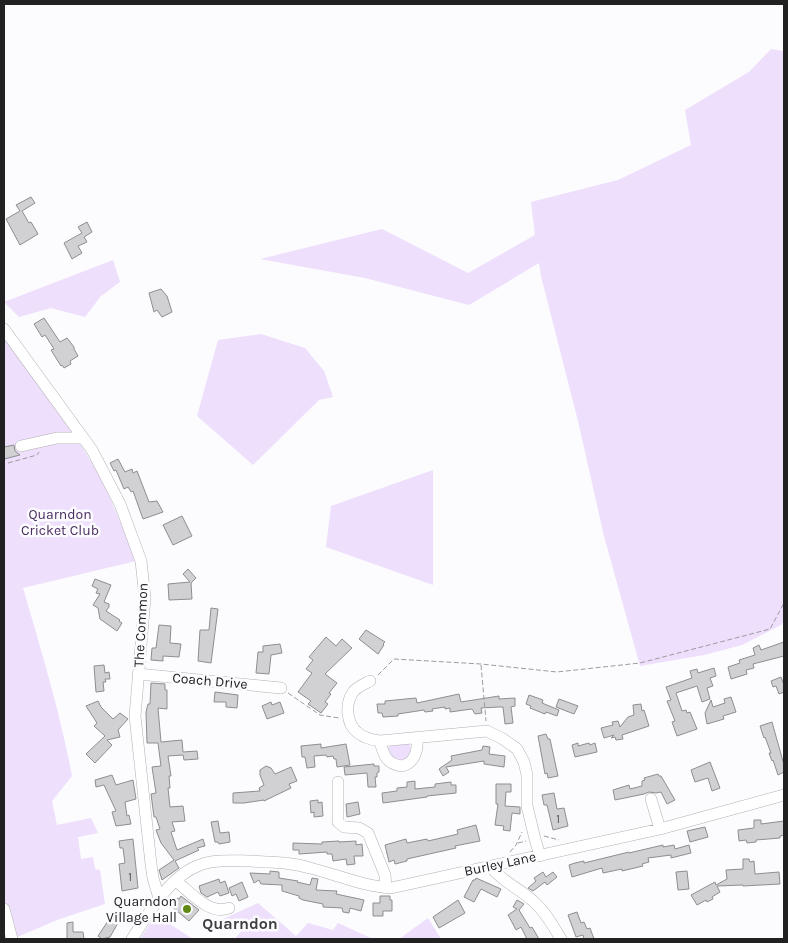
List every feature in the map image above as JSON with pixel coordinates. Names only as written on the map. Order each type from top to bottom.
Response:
[{"type":"street","name":"The Common","points":[[4,329],[92,450],[120,504],[141,561],[145,598],[135,716],[151,864],[155,889],[159,898]]},
{"type":"street","points":[[21,446],[58,438],[82,438]]},
{"type":"street","name":"Coach Drive","points":[[138,674],[281,688]]},
{"type":"street","points":[[372,680],[357,688],[352,693],[348,702],[348,719],[358,734],[380,741],[487,731],[517,749],[524,762],[527,775],[527,830],[540,856]]},
{"type":"street","points":[[380,741],[383,754],[389,762],[402,766],[410,762],[414,756],[418,747],[417,738]]},
{"type":"street","points":[[338,782],[338,822],[344,827],[359,828],[368,833],[385,875],[386,888]]},
{"type":"street","name":"Burley Lane","points":[[132,939],[159,898],[176,881],[198,865],[213,862],[247,861],[296,864],[355,882],[386,888],[399,887],[660,829],[784,795]]},
{"type":"street","points":[[651,799],[660,829]]},
{"type":"street","points":[[490,866],[500,878],[533,900],[541,908],[561,939]]},
{"type":"street","points":[[176,881],[206,905],[220,910],[230,908]]},
{"type":"street","points":[[4,909],[12,939]]},
{"type":"path","points":[[8,463],[37,455],[42,441]]},
{"type":"path","points":[[372,680],[394,658],[557,672],[640,664],[770,629],[784,603]]},
{"type":"path","points":[[481,664],[487,731]]},
{"type":"path","points":[[281,688],[320,715],[348,719]]},
{"type":"path","points":[[507,854],[527,830],[548,838],[564,840]]},
{"type":"green space","points":[[771,49],[784,51],[784,622],[742,645],[704,655],[640,666],[604,536],[539,263],[469,305],[365,278],[260,259],[382,229],[468,273],[535,235],[531,202],[618,180],[691,145],[685,110],[749,72]]},
{"type":"green space","points":[[113,260],[120,282],[101,296],[85,317],[51,308],[19,317],[4,302]]},
{"type":"green space","points":[[261,334],[305,348],[324,371],[333,397],[319,400],[253,465],[197,416],[218,340]]},
{"type":"green space","name":"Quarndon Cricket Club","points":[[4,335],[88,456],[109,495],[136,561],[23,588],[56,705],[72,776],[52,801],[57,825],[91,818],[98,833],[78,837],[81,859],[93,857],[95,869],[100,870],[105,904],[57,920],[15,938],[4,898]]},
{"type":"green space","points":[[433,470],[433,585],[326,547],[331,506]]},
{"type":"green space","points":[[409,743],[410,751],[402,762],[390,757],[388,748],[390,746]]},
{"type":"green space","points":[[258,903],[296,936],[308,923],[333,930],[338,923],[373,939],[235,939],[241,931],[223,919]]},
{"type":"green space","points":[[156,915],[193,939],[140,939]]},
{"type":"green space","points":[[428,918],[441,939],[399,939]]},
{"type":"building","points":[[31,197],[35,203],[22,211],[38,234],[20,245],[6,219],[20,211],[16,205]]},
{"type":"building","points":[[87,222],[92,232],[84,237],[87,242],[78,246],[82,253],[72,259],[64,243],[82,233],[78,227]]},
{"type":"building","points":[[161,289],[167,296],[172,312],[162,317],[157,310],[154,312],[149,293]]},
{"type":"building","points":[[44,318],[60,342],[67,338],[78,356],[70,361],[71,364],[64,368],[51,350],[54,349],[45,335],[42,337],[34,324]]},
{"type":"building","points":[[14,445],[15,451],[20,455],[4,459],[4,447]]},
{"type":"building","points":[[118,459],[125,472],[132,469],[133,473],[137,471],[149,502],[157,501],[163,512],[143,519],[133,491],[131,492],[128,487],[124,489],[116,470],[114,471],[110,463]]},
{"type":"building","points":[[182,516],[192,536],[173,545],[163,525]]},
{"type":"building","points":[[188,569],[196,578],[191,583],[192,599],[169,600],[168,584],[190,582],[183,574]]},
{"type":"building","points":[[95,579],[111,585],[104,602],[109,604],[106,611],[122,623],[117,631],[100,619],[98,608],[93,605],[100,594],[96,593],[98,589],[92,586]]},
{"type":"building","points":[[211,608],[218,609],[211,663],[198,661],[200,630],[209,630]]},
{"type":"building","points":[[159,625],[171,626],[170,643],[181,644],[179,657],[163,656],[163,661],[151,660],[152,648],[156,648]]},
{"type":"building","points":[[366,630],[385,642],[378,654],[359,639]]},
{"type":"building","points":[[326,637],[336,646],[342,639],[352,648],[325,674],[337,683],[329,693],[331,694],[325,702],[328,704],[321,713],[308,704],[311,701],[298,692],[312,673],[306,669],[313,660],[309,657]]},
{"type":"building","points":[[784,642],[784,656],[753,664],[754,668],[746,670],[747,674],[731,679],[728,667],[740,663],[739,660],[755,655],[753,648],[759,645],[761,650]]},
{"type":"building","points":[[280,644],[282,653],[271,655],[269,674],[256,673],[258,652],[263,652],[263,646]]},
{"type":"building","points":[[104,665],[105,673],[109,672],[110,679],[105,679],[106,682],[103,682],[104,691],[96,692],[94,666]]},
{"type":"building","points":[[714,668],[716,676],[710,678],[713,686],[707,688],[710,699],[702,702],[697,686],[676,693],[682,711],[690,712],[697,729],[677,736],[672,722],[675,721],[667,701],[671,700],[666,687],[692,678],[690,671],[697,669],[698,673]]},
{"type":"building","points":[[781,677],[784,692],[779,694],[776,686],[773,687],[771,681]]},
{"type":"building","points":[[151,683],[165,684],[165,690],[167,690],[167,709],[158,708],[161,742],[182,740],[183,752],[197,751],[198,759],[184,760],[183,755],[168,756],[171,776],[169,776],[170,788],[168,788],[170,807],[183,806],[185,821],[172,822],[175,831],[171,832],[177,850],[203,839],[205,846],[197,848],[199,850],[175,861],[179,868],[162,880],[159,870],[174,860],[161,843],[156,830],[160,829],[156,817],[154,817],[151,794],[156,793],[152,767],[161,766],[158,743],[147,743],[146,712],[148,704],[150,704]]},
{"type":"building","points":[[215,692],[238,695],[237,708],[226,707],[226,702],[214,702]]},
{"type":"building","points":[[459,694],[461,702],[499,696],[499,699],[515,698],[515,706],[511,707],[513,723],[505,724],[503,707],[481,708],[482,713],[475,714],[472,709],[450,712],[450,708],[445,709],[445,707],[432,709],[433,711],[425,712],[424,710],[398,714],[398,716],[383,717],[382,713],[378,713],[377,704],[385,704],[385,701],[416,698],[417,703]]},
{"type":"building","points":[[529,695],[543,700],[542,703],[559,710],[557,716],[530,708],[531,706],[526,704]]},
{"type":"building","points":[[731,697],[736,712],[723,716],[724,719],[707,724],[705,713],[711,700],[713,707],[725,703],[724,699]]},
{"type":"building","points":[[559,699],[578,706],[574,714],[556,707]]},
{"type":"building","points":[[98,701],[101,707],[113,719],[120,713],[128,719],[118,730],[120,737],[107,740],[112,745],[95,763],[86,754],[105,736],[94,726],[97,723],[86,706]]},
{"type":"building","points":[[271,702],[272,705],[280,702],[284,713],[267,719],[262,706]]},
{"type":"building","points":[[641,704],[649,726],[622,735],[623,739],[616,740],[615,737],[611,738],[614,735],[604,738],[601,728],[613,725],[612,722],[618,721],[620,727],[628,717],[634,715],[633,705]]},
{"type":"building","points":[[772,722],[784,765],[784,772],[778,775],[760,726]]},
{"type":"building","points":[[546,734],[548,739],[550,739],[558,776],[548,778],[547,773],[545,774],[538,736]]},
{"type":"building","points":[[578,743],[578,746],[595,743],[597,752],[575,757],[572,745]]},
{"type":"building","points":[[321,744],[321,748],[346,744],[350,765],[337,767],[336,759],[333,756],[327,757],[326,755],[314,756],[315,767],[307,768],[305,757],[302,757],[301,746]]},
{"type":"building","points":[[483,746],[490,747],[489,754],[505,756],[504,767],[484,764],[484,761],[446,767],[449,772],[443,776],[439,769],[452,760],[451,756],[482,750]]},
{"type":"building","points":[[710,762],[720,788],[712,791],[708,778],[695,782],[691,770]]},
{"type":"building","points":[[374,764],[374,766],[379,766],[379,772],[377,777],[375,777],[376,787],[368,787],[367,773],[345,775],[344,767]]},
{"type":"building","points":[[266,766],[271,768],[275,774],[291,767],[297,781],[289,784],[291,788],[264,801],[233,803],[233,793],[260,791],[259,788],[264,785],[260,770]]},
{"type":"building","points":[[658,774],[675,800],[667,804],[661,792],[649,792],[615,800],[613,790],[629,785],[630,789],[642,786],[644,778]]},
{"type":"building","points":[[112,775],[116,785],[133,780],[136,799],[125,802],[127,816],[129,815],[131,824],[116,826],[112,812],[116,811],[104,785],[96,787],[95,780]]},
{"type":"building","points":[[415,781],[415,789],[435,787],[435,784],[451,782],[451,785],[456,785],[456,793],[383,803],[382,793],[397,791],[397,788],[407,787],[407,782]]},
{"type":"building","points":[[496,784],[511,784],[511,792],[506,792],[505,806],[520,807],[520,814],[512,813],[510,831],[503,830],[504,826],[495,825],[498,804],[496,804]]},
{"type":"building","points":[[554,793],[557,809],[564,808],[568,826],[553,830],[547,805],[544,805],[542,795]]},
{"type":"building","points":[[318,800],[318,803],[322,802],[323,816],[314,817],[314,812],[311,813],[310,801]]},
{"type":"building","points":[[358,802],[360,814],[347,817],[346,804]]},
{"type":"building","points":[[754,820],[761,820],[761,824],[784,821],[784,835],[780,836],[780,838],[756,840],[756,842],[747,843],[746,840],[739,841],[738,830],[754,828]]},
{"type":"building","points":[[218,821],[220,833],[229,832],[230,842],[219,844],[215,842],[211,822]]},
{"type":"building","points":[[476,825],[480,841],[455,846],[456,848],[407,859],[407,861],[395,864],[394,860],[389,862],[385,845],[406,839],[407,843],[427,839],[428,841],[458,834],[457,830]]},
{"type":"building","points":[[705,827],[708,837],[690,842],[687,831]]},
{"type":"building","points":[[133,839],[138,888],[122,891],[119,864],[125,863],[123,848],[120,848],[119,841]]},
{"type":"building","points":[[356,841],[356,845],[362,844],[363,856],[354,856],[355,864],[347,865],[346,859],[333,861],[332,854],[327,854],[327,852],[299,854],[299,850],[293,850],[293,843],[322,844],[322,842]]},
{"type":"building","points":[[663,845],[663,847],[674,845],[675,849],[689,845],[691,853],[671,858],[671,855],[648,858],[649,862],[642,864],[643,866],[622,871],[622,869],[603,873],[602,868],[572,877],[569,865]]},
{"type":"building","points":[[743,859],[749,859],[750,862],[754,861],[755,874],[779,872],[780,884],[717,886],[720,892],[712,897],[713,899],[707,902],[706,900],[697,905],[691,895],[715,882],[716,885],[727,879],[726,870],[743,869]]},
{"type":"building","points":[[270,871],[279,872],[279,878],[310,885],[312,878],[318,879],[316,890],[337,891],[336,894],[364,900],[361,911],[350,908],[349,913],[343,912],[342,908],[323,907],[323,904],[303,900],[299,896],[282,891],[282,885],[261,884],[259,880],[254,883],[250,873],[270,874]]},
{"type":"building","points":[[687,871],[689,889],[678,890],[676,872]]},
{"type":"building","points":[[543,872],[546,877],[553,872],[557,877],[547,885],[545,882],[533,891],[528,888],[536,881],[534,878]]},
{"type":"building","points":[[476,878],[501,889],[497,897],[481,889],[474,902],[464,897]]},
{"type":"building","points":[[219,879],[220,883],[225,881],[229,893],[220,896],[218,892],[207,897],[201,893],[199,886]]},
{"type":"building","points":[[242,882],[248,897],[239,901],[236,894],[232,896],[229,888]]},
{"type":"building","name":"Quarndon Village Hall","points":[[181,896],[199,910],[189,921],[171,906]]},
{"type":"building","points":[[380,896],[390,896],[392,911],[383,911],[383,916],[373,916],[373,903],[380,903]]},
{"type":"building","points":[[458,900],[465,913],[439,928],[433,917]]},
{"type":"building","points":[[517,900],[524,904],[519,910],[539,939],[527,939],[521,927],[516,930],[508,915],[517,909],[513,907]]},
{"type":"building","points":[[577,912],[581,923],[584,922],[587,929],[590,928],[594,939],[584,939],[583,935],[576,937],[568,915]]},
{"type":"building","points":[[110,918],[118,923],[110,937],[102,939],[98,936]]},
{"type":"building","points":[[73,922],[73,932],[83,932],[84,939],[67,939],[67,923]]},
{"type":"place","name":"Quarndon Village Hall","points":[[187,909]]},
{"type":"district","name":"Quarndon","points":[[240,923]]}]
